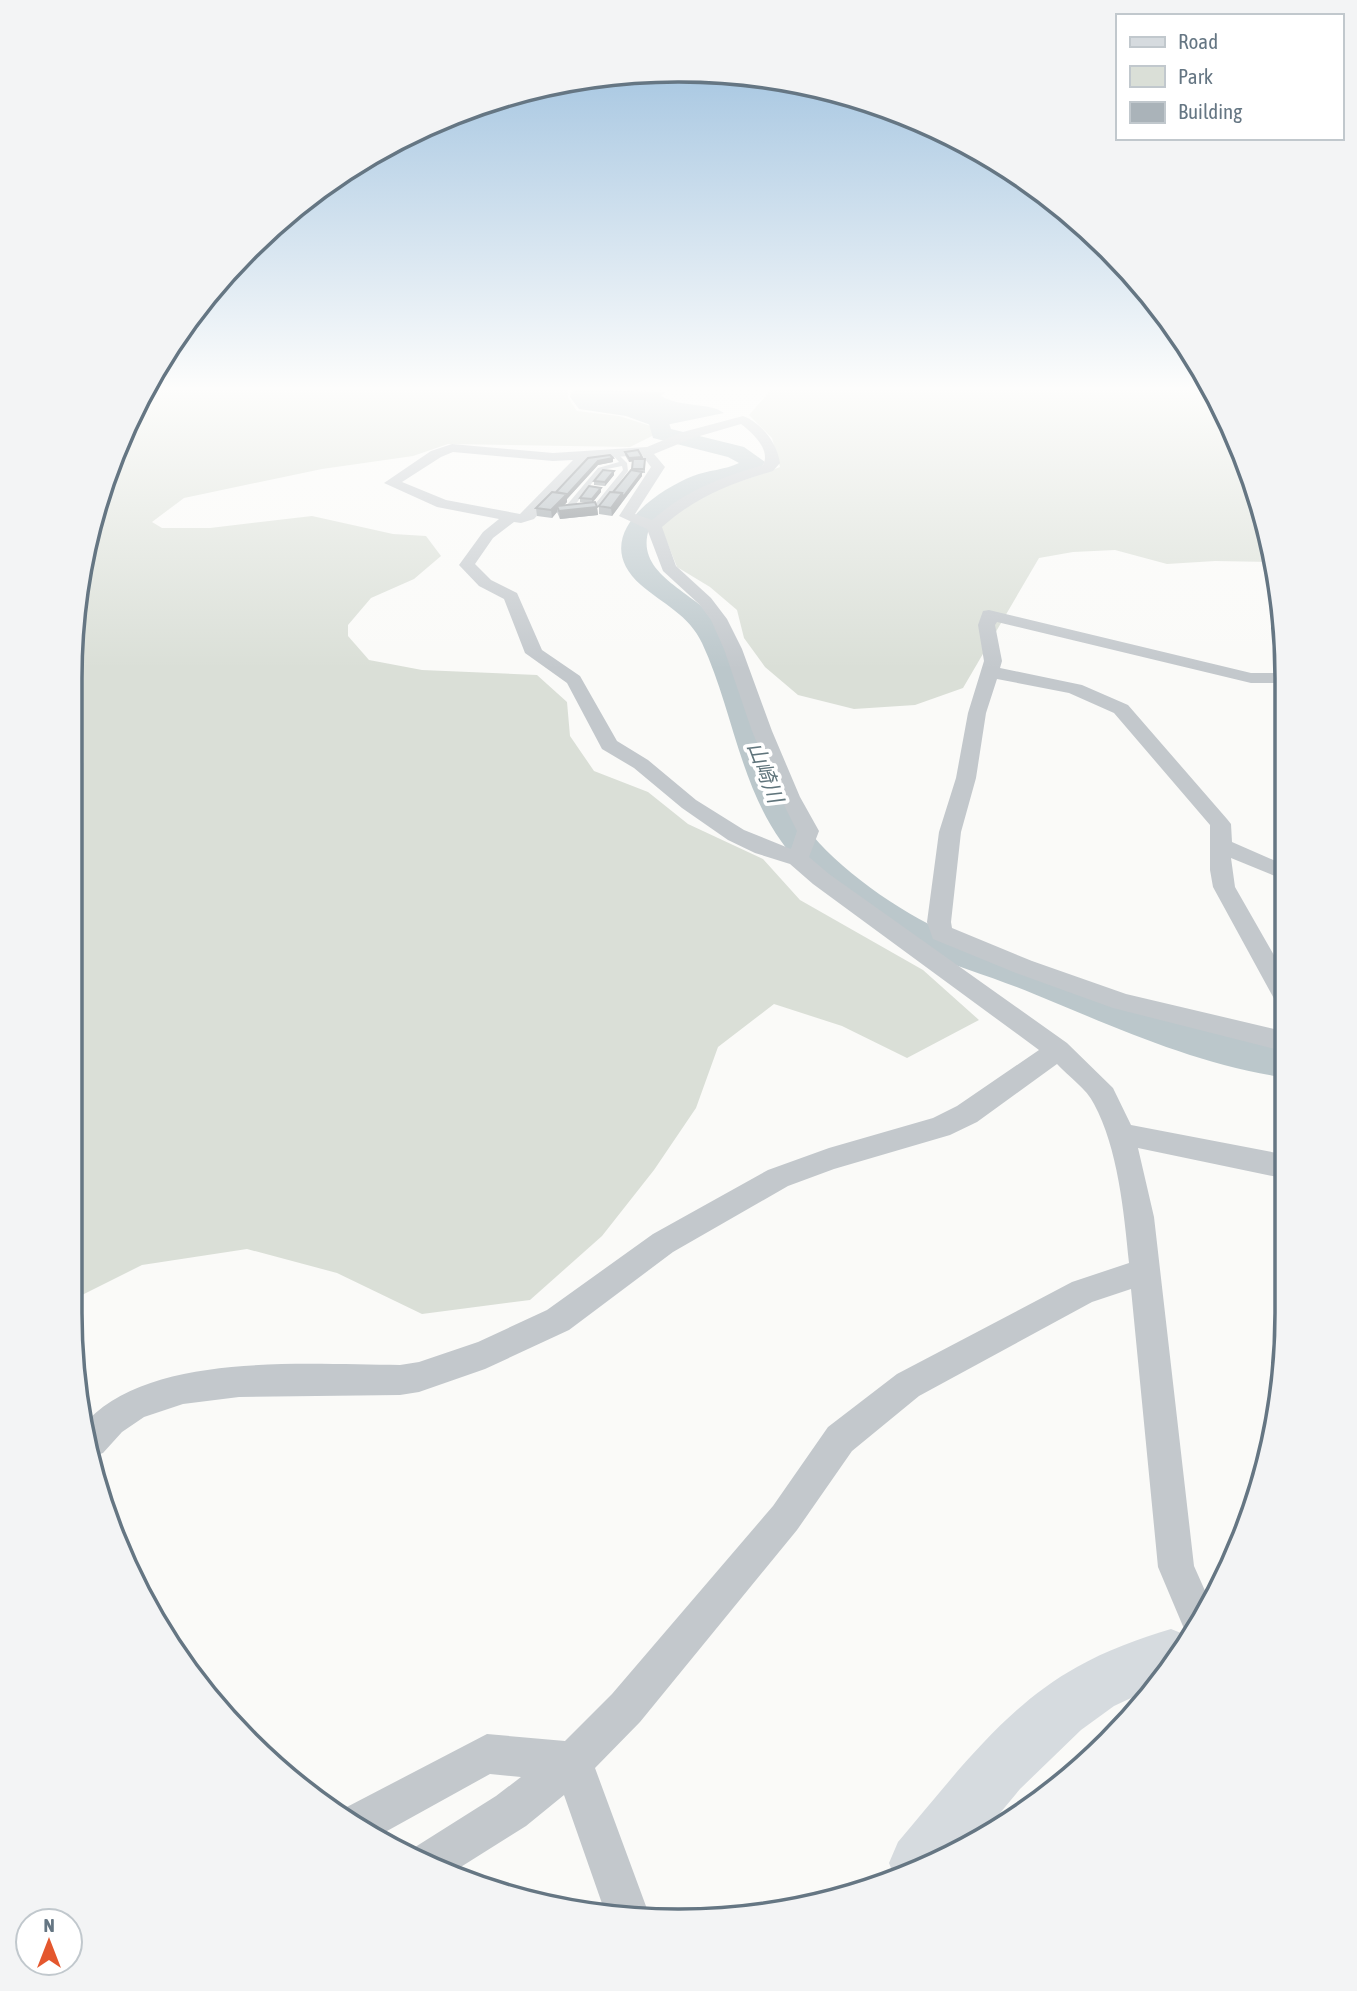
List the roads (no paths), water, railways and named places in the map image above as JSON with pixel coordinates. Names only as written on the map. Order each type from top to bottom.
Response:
[{"type":"main road","points":[[927,1854],[997,1773],[1069,1703],[1142,1662],[1165,1657]]},
{"type":"street","points":[[391,483],[442,504],[510,518],[527,518],[559,483]]},
{"type":"street","points":[[647,483],[626,516],[645,523],[669,568],[705,601],[719,619],[762,732],[808,831],[802,850]]},
{"type":"street","points":[[645,523],[718,483]]},
{"type":"street","points":[[510,518],[488,535],[467,565],[485,583],[506,592],[515,601],[534,653],[574,680],[609,745],[641,764],[689,804],[727,830],[763,848],[802,850]]},
{"type":"street","points":[[1275,678],[1251,678],[989,615],[990,620],[986,625],[993,661],[977,713],[967,778],[950,832],[939,922],[941,933],[1024,967],[1122,1002],[1275,1039]]},
{"type":"street","points":[[990,672],[1083,692],[1108,700],[1121,709],[1220,824],[1222,836],[1219,869],[1224,887],[1275,976]]},
{"type":"street","points":[[1220,845],[1275,869]]},
{"type":"street","points":[[802,850],[821,879],[1058,1050],[1104,1095],[1121,1134],[1139,1217],[1176,1567],[1195,1611]]},
{"type":"street","points":[[96,1437],[128,1408],[164,1393],[214,1382],[400,1380],[419,1377],[485,1354],[558,1320],[663,1242],[778,1178],[829,1159],[940,1127],[967,1114],[1058,1050]]},
{"type":"street","points":[[1121,1134],[1275,1165]]},
{"type":"street","points":[[438,1857],[511,1811],[573,1762],[626,1708],[785,1518],[840,1439],[908,1385],[1083,1292],[1145,1272]]},
{"type":"street","points":[[366,1820],[487,1754],[573,1762]]},
{"type":"street","points":[[573,1762],[624,1906]]},
{"type":"lane","points":[[589,483],[569,508],[597,506],[616,483]]},
{"type":"waterway","name":"山崎川","points":[[696,483],[657,507],[641,522],[637,528],[634,548],[637,563],[646,576],[686,605],[710,630],[732,681],[768,787],[794,835],[820,864],[875,907],[933,941],[1027,975],[1188,1040],[1220,1050],[1275,1060]]}]
